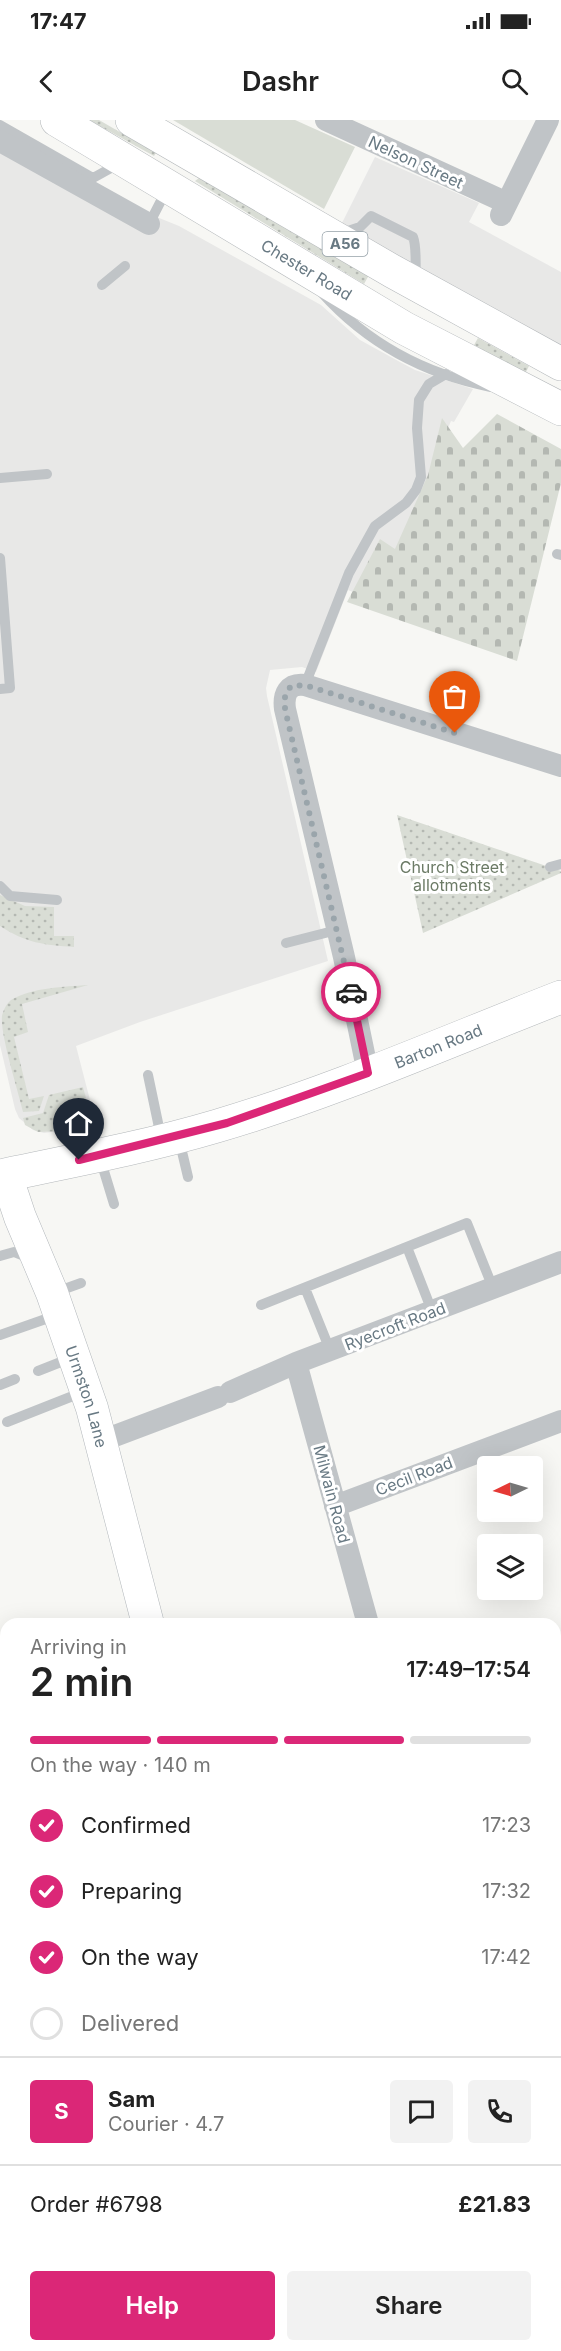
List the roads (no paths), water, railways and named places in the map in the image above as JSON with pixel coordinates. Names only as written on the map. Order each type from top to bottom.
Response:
[{"type":"main road","name":"Chester Road","points":[[57,120],[169,185],[295,264],[404,328],[547,402]]},
{"type":"main road","name":"A56","points":[[132,120],[330,236],[561,364]]},
{"type":"main road","name":"Barton Road","points":[[2,1171],[99,1155],[170,1138],[228,1128],[561,997]]},
{"type":"main road","name":"Urmston Lane","points":[[2,1171],[40,1263],[64,1297],[74,1357],[100,1438],[146,1618]]},
{"type":"street","name":"Nelson Street","points":[[326,120],[503,210],[548,120]]},
{"type":"street","points":[[0,141],[149,224]]},
{"type":"street","points":[[368,1073],[285,709],[287,689],[297,684],[305,685],[561,766]]},
{"type":"street","name":"Ryecroft Road","points":[[100,1438],[112,1437],[224,1394],[296,1363],[561,1262]]},
{"type":"street","name":"Milwain Road","points":[[296,1363],[366,1618]]},
{"type":"street","name":"Cecil Road","points":[[335,1506],[561,1420]]},
{"type":"lane","points":[[0,125],[93,178],[125,160]]},
{"type":"lane","points":[[149,224],[169,185]]},
{"type":"lane","points":[[330,236],[352,231],[374,216],[413,237],[416,247],[414,255],[418,285]]},
{"type":"lane","points":[[295,264],[356,327],[392,351],[468,382],[547,402]]},
{"type":"lane","points":[[102,285],[125,266]]},
{"type":"lane","points":[[305,685],[349,573],[375,526],[406,503],[416,490],[421,477],[417,428],[419,400],[429,384],[446,374]]},
{"type":"lane","points":[[0,478],[47,474]]},
{"type":"lane","points":[[0,558],[10,688],[0,689]]},
{"type":"lane","points":[[0,886],[10,896],[57,900]]},
{"type":"lane","points":[[286,944],[337,930]]},
{"type":"lane","points":[[148,1075],[170,1138],[188,1177]]},
{"type":"lane","points":[[99,1155],[114,1204]]},
{"type":"lane","points":[[261,1305],[468,1222],[493,1288]]},
{"type":"lane","points":[[407,1247],[432,1311]]},
{"type":"lane","points":[[0,1256],[14,1252],[40,1263]]},
{"type":"lane","points":[[305,1288],[330,1350]]},
{"type":"lane","points":[[0,1335],[64,1297]]},
{"type":"lane","points":[[38,1371],[74,1357]]},
{"type":"lane","points":[[0,1385],[15,1379]]},
{"type":"lane","points":[[7,1422],[86,1391]]},
{"type":"park label","name":"Church Street allotments","points":[[452,876]]}]
